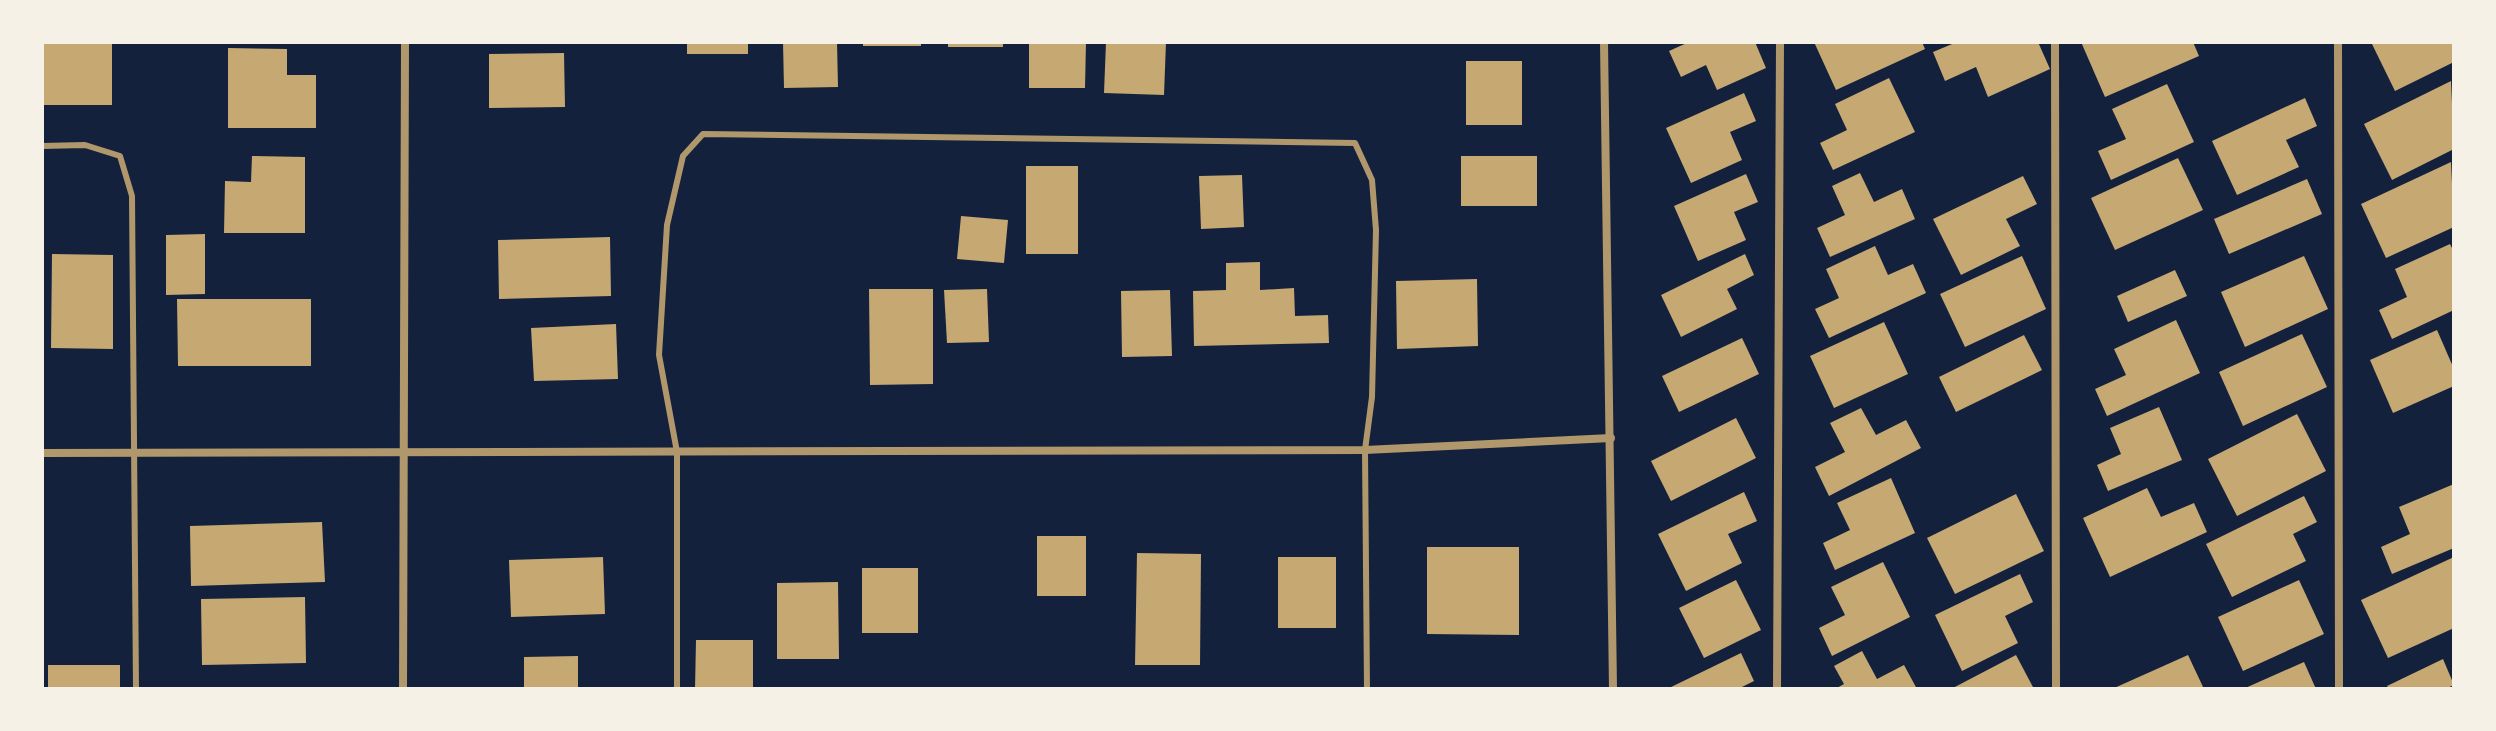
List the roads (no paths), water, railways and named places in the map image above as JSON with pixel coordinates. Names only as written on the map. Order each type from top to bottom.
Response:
[{"type":"street","points":[[403,689],[405,42]]},
{"type":"street","points":[[1604,42],[1613,689]]},
{"type":"street","points":[[1777,689],[1780,42]]},
{"type":"street","points":[[2055,42],[2056,689]]},
{"type":"street","points":[[2338,42],[2339,689]]},
{"type":"street","points":[[42,453],[1365,450],[1611,438]]},
{"type":"lane","points":[[677,689],[677,452],[659,355],[667,225],[683,156],[703,134],[1355,143],[1372,180],[1376,230],[1372,397],[1365,450],[1367,689]]},
{"type":"lane","points":[[42,146],[85,145],[120,156],[132,196],[136,689]]}]
